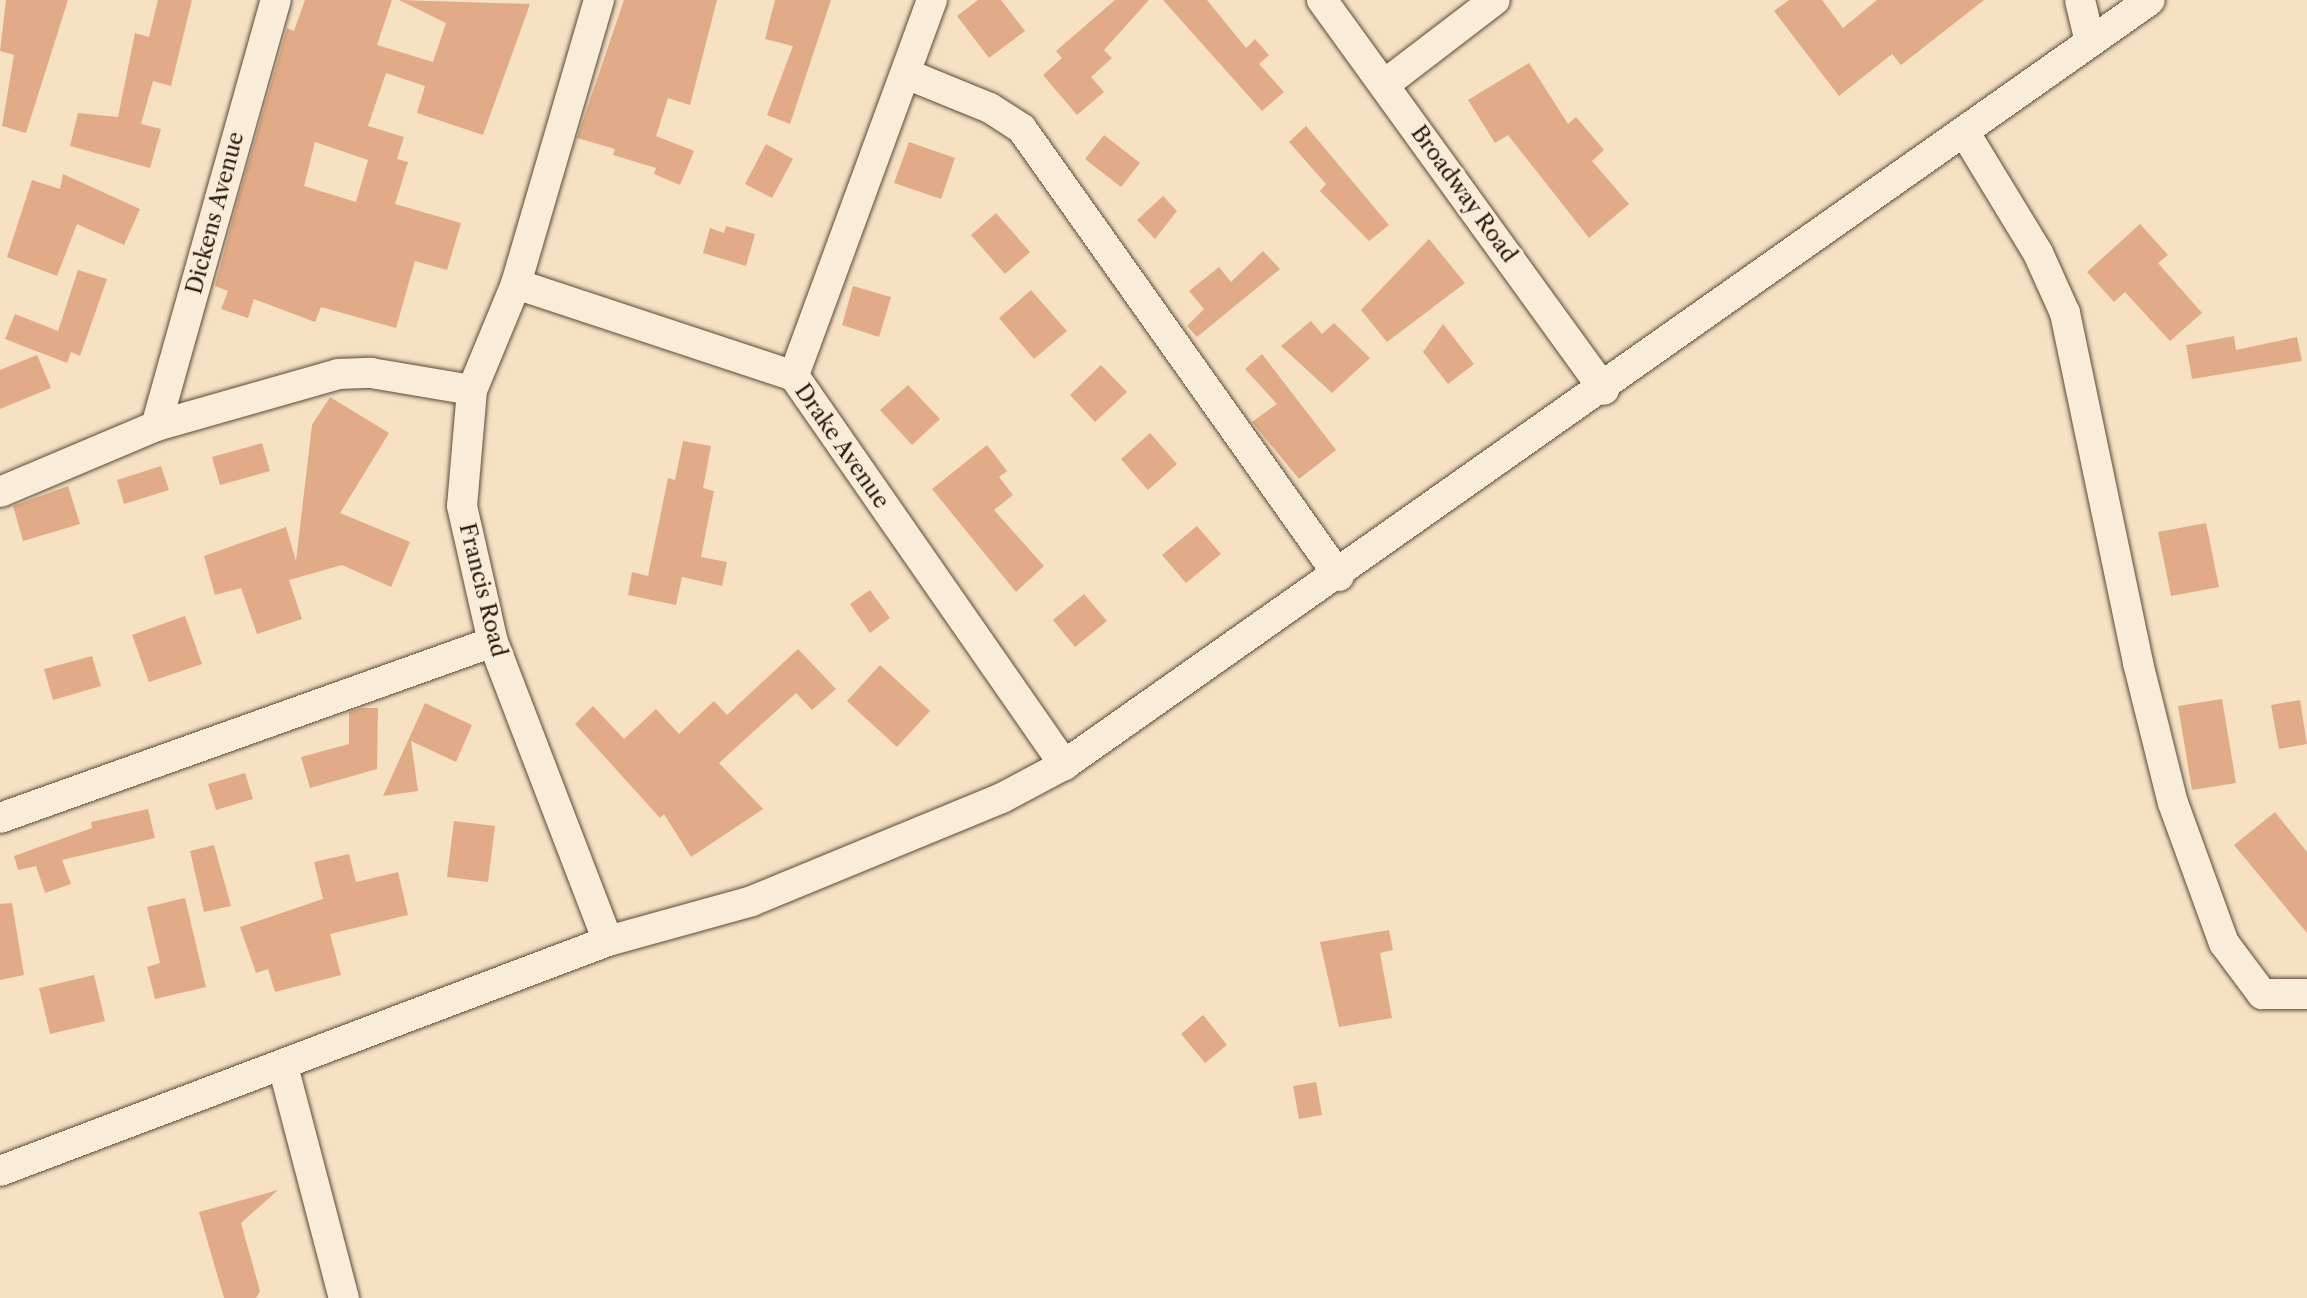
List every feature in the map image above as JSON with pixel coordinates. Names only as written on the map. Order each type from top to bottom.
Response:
[{"type":"street","name":"Dickens Avenue","points":[[156,426],[276,0]]},
{"type":"street","name":"Francis Road","points":[[599,0],[516,284],[472,390],[462,506],[493,642],[608,941]]},
{"type":"street","name":"Drake Avenue","points":[[932,0],[909,75],[794,376],[1064,765]]},
{"type":"street","name":"Broadway Road","points":[[1322,0],[1604,390]]},
{"type":"street","points":[[1385,84],[1495,0]]},
{"type":"street","points":[[2080,0],[2090,42]]},
{"type":"street","points":[[0,1171],[608,941],[752,901],[1002,798],[1064,765],[1604,390],[2150,0]]},
{"type":"street","points":[[909,75],[990,108],[1022,129],[1050,162],[1339,576]]},
{"type":"street","points":[[1965,133],[2038,253],[2065,313],[2145,691],[2173,803],[2224,943],[2262,994],[2307,994]]},
{"type":"street","points":[[516,284],[794,376]]},
{"type":"street","points":[[0,492],[156,426],[338,374],[371,373],[472,390]]},
{"type":"street","points":[[0,818],[493,642]]},
{"type":"street","points":[[283,1066],[344,1298]]},
{"type":"building","points":[[6,0],[68,0],[26,133],[2,126],[14,55],[0,51]]},
{"type":"building","points":[[158,0],[192,0],[171,86],[153,81],[141,124],[161,129],[150,168],[70,146],[78,113],[118,117],[135,33],[149,37]]},
{"type":"building","points":[[305,0],[392,0],[377,45],[433,62],[446,23],[399,0],[530,4],[483,135],[417,113],[425,86],[386,73],[368,126],[404,137],[397,159],[408,162],[395,204],[461,223],[447,270],[415,261],[396,328],[321,307],[315,322],[254,299],[248,318],[221,309],[228,291],[215,286],[287,28],[294,31]],"holes":[[[315,142],[368,160],[356,202],[304,186]]]},
{"type":"building","points":[[624,0],[717,0],[690,105],[668,98],[656,136],[694,151],[680,185],[654,174],[656,168],[613,155],[615,149],[577,138]]},
{"type":"building","points":[[775,0],[831,0],[790,124],[767,115],[793,46],[765,39]]},
{"type":"building","points":[[978,0],[1001,0],[1025,31],[989,58],[957,16]]},
{"type":"building","points":[[1115,0],[1149,0],[1104,50],[1112,58],[1091,77],[1104,92],[1077,115],[1043,75],[1062,58],[1056,51]]},
{"type":"building","points":[[1163,0],[1207,0],[1246,48],[1255,39],[1269,55],[1259,64],[1284,92],[1262,111]]},
{"type":"building","points":[[1789,0],[1822,0],[1843,28],[1877,0],[1984,0],[1901,65],[1892,54],[1839,96],[1774,11]]},
{"type":"building","points":[[1529,63],[1568,124],[1576,117],[1604,150],[1592,161],[1629,204],[1589,238],[1508,135],[1495,143],[1468,100]]},
{"type":"building","points":[[1306,126],[1389,225],[1369,241],[1320,191],[1326,184],[1289,142]]},
{"type":"building","points":[[1104,135],[1140,163],[1121,187],[1085,159]]},
{"type":"building","points":[[909,142],[955,158],[941,199],[894,183]]},
{"type":"building","points":[[766,144],[793,159],[772,198],[745,184]]},
{"type":"building","points":[[63,174],[140,209],[124,245],[77,224],[57,276],[7,257],[32,180],[60,189]]},
{"type":"building","points":[[1163,196],[1177,211],[1155,239],[1137,220]]},
{"type":"building","points":[[996,213],[1030,252],[1005,274],[971,235]]},
{"type":"building","points":[[2140,224],[2168,255],[2158,263],[2202,313],[2170,341],[2125,292],[2114,302],[2087,272]]},
{"type":"building","points":[[726,226],[755,234],[746,266],[703,253],[710,228],[724,233]]},
{"type":"building","points":[[1429,239],[1465,283],[1387,342],[1361,310]]},
{"type":"building","points":[[1263,251],[1280,269],[1197,337],[1187,326],[1204,309],[1189,291],[1219,267],[1231,282]]},
{"type":"building","points":[[78,270],[107,279],[80,356],[71,352],[67,363],[5,339],[15,314],[58,331]]},
{"type":"building","points":[[853,286],[891,297],[879,337],[842,325]]},
{"type":"building","points":[[1031,290],[1067,331],[1034,359],[999,318]]},
{"type":"building","points":[[1311,321],[1322,334],[1334,323],[1370,358],[1332,393],[1281,346]]},
{"type":"building","points":[[1443,324],[1474,364],[1448,384],[1423,352]]},
{"type":"building","points":[[2234,336],[2236,350],[2297,337],[2302,361],[2192,379],[2186,345]]},
{"type":"building","points":[[1262,354],[1336,450],[1299,479],[1252,422],[1277,404],[1245,369]]},
{"type":"building","points":[[37,355],[51,388],[0,409],[0,370]]},
{"type":"building","points":[[1101,365],[1127,392],[1095,422],[1070,395]]},
{"type":"building","points":[[908,385],[940,419],[912,445],[880,410]]},
{"type":"building","points":[[330,397],[389,433],[340,513],[410,542],[391,587],[342,565],[289,580],[302,619],[257,634],[241,588],[215,595],[204,556],[286,527],[296,561],[312,425]]},
{"type":"building","points":[[1150,433],[1177,464],[1148,490],[1121,459]]},
{"type":"building","points":[[683,441],[711,446],[703,488],[714,491],[701,557],[727,562],[722,586],[682,577],[676,605],[628,595],[632,572],[648,576],[668,478],[675,480]]},
{"type":"building","points":[[262,443],[270,471],[220,485],[212,457]]},
{"type":"building","points":[[987,445],[1007,471],[999,477],[1013,495],[994,510],[1044,566],[1016,592],[932,489]]},
{"type":"building","points":[[161,466],[169,490],[124,504],[117,480]]},
{"type":"building","points":[[68,486],[80,524],[23,541],[13,506]]},
{"type":"building","points":[[2206,523],[2219,587],[2171,596],[2158,532]]},
{"type":"building","points":[[1197,526],[1221,554],[1186,583],[1162,555]]},
{"type":"building","points":[[870,590],[890,618],[870,633],[850,604]]},
{"type":"building","points":[[1084,594],[1107,621],[1075,647],[1053,620]]},
{"type":"building","points":[[185,616],[202,664],[149,682],[132,635]]},
{"type":"building","points":[[798,649],[836,689],[812,710],[796,693],[719,763],[763,809],[691,857],[664,814],[660,818],[575,724],[593,706],[624,739],[656,709],[679,734],[714,701],[727,715]]},
{"type":"building","points":[[92,656],[101,686],[53,700],[44,669]]},
{"type":"building","points":[[880,665],[930,711],[897,747],[847,701]]},
{"type":"building","points":[[2222,699],[2236,783],[2192,790],[2178,706]]},
{"type":"building","points":[[2300,700],[2307,744],[2279,749],[2271,705]]},
{"type":"building","points":[[425,703],[472,725],[456,762],[411,741],[418,791],[383,796]]},
{"type":"building","points":[[378,708],[377,769],[310,788],[301,757],[349,744],[349,712]]},
{"type":"building","points":[[245,773],[253,799],[216,810],[208,784]]},
{"type":"building","points":[[148,809],[155,838],[62,860],[71,884],[45,893],[36,866],[18,870],[14,856],[92,828],[91,822]]},
{"type":"building","points":[[2275,812],[2307,852],[2307,933],[2234,845]]},
{"type":"building","points":[[454,821],[495,826],[488,882],[447,877]]},
{"type":"building","points":[[214,845],[231,906],[204,912],[190,851]]},
{"type":"building","points":[[349,854],[356,882],[398,872],[408,915],[330,934],[341,975],[275,992],[268,969],[256,973],[240,927],[323,899],[314,862]]},
{"type":"building","points":[[185,898],[206,987],[155,999],[147,967],[160,963],[147,907]]},
{"type":"building","points":[[12,903],[24,975],[0,980],[0,904]]},
{"type":"building","points":[[1389,930],[1393,950],[1380,953],[1392,1018],[1339,1027],[1320,942]]},
{"type":"building","points":[[94,975],[105,1021],[50,1034],[39,988]]},
{"type":"building","points":[[1203,1015],[1227,1045],[1205,1063],[1181,1034]]},
{"type":"building","points":[[1316,1082],[1322,1115],[1299,1119],[1293,1086]]},
{"type":"building","points":[[278,1190],[241,1223],[260,1291],[256,1298],[224,1298],[199,1212]]}]
